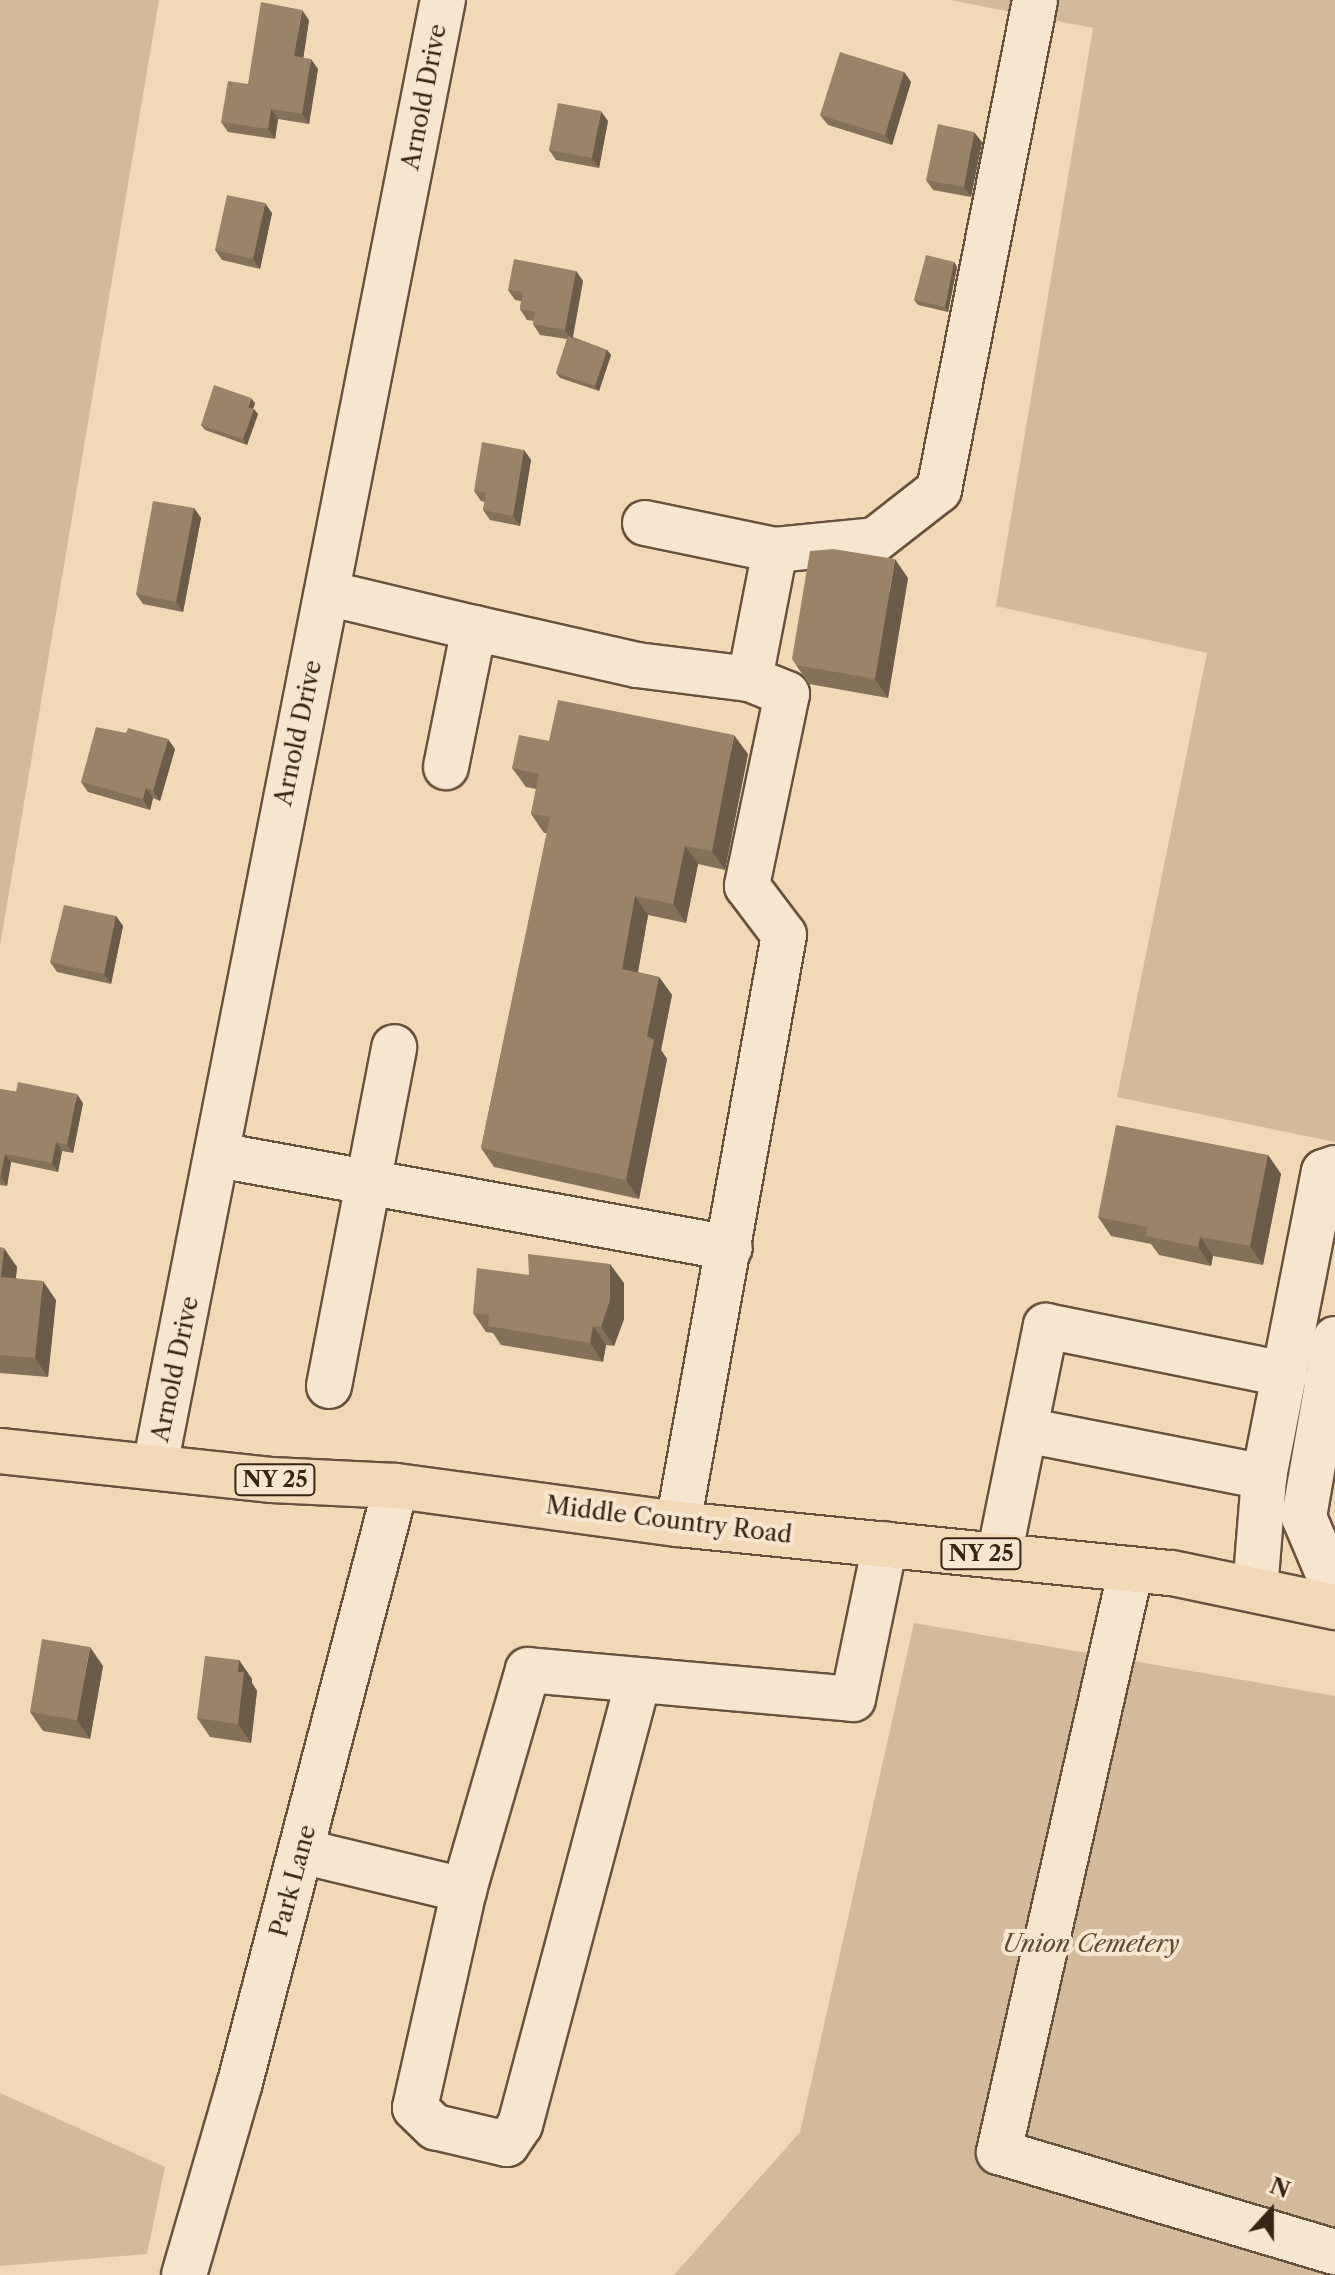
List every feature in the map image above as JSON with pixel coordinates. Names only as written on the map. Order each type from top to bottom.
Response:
[{"type":"main road","name":"Middle Country Road","points":[[0,1451],[272,1480],[396,1486],[678,1524],[1131,1569],[1335,1607]]},
{"type":"street","name":"Arnold Drive","points":[[155,1466],[443,0]]},
{"type":"street","points":[[645,523],[775,550],[875,540],[939,490],[1035,0]]},
{"type":"street","points":[[750,679],[775,550]]},
{"type":"street","points":[[327,593],[637,665],[750,679],[787,694],[747,886],[784,935],[678,1524]]},
{"type":"street","points":[[446,767],[474,628]]},
{"type":"street","points":[[329,1386],[394,1047]]},
{"type":"street","points":[[218,1155],[730,1248]]},
{"type":"street","points":[[1255,1590],[1264,1477],[1324,1172],[1335,1168]]},
{"type":"street","points":[[999,1556],[1046,1326],[1285,1374]]},
{"type":"street","points":[[1335,1339],[1304,1517],[1335,1590]]},
{"type":"street","points":[[1025,1430],[1264,1477]]},
{"type":"street","name":"Park Lane","points":[[184,2275],[301,1851],[396,1486]]},
{"type":"street","points":[[638,1680],[520,2125],[507,2144],[435,2127],[415,2108],[464,1890],[528,1670],[853,1699],[885,1544]]},
{"type":"street","points":[[1131,1569],[999,2152],[1335,2252]]},
{"type":"street","points":[[301,1851],[464,1890]]},
{"type":"green space","points":[[0,0],[159,0],[0,946]]},
{"type":"green space","points":[[950,0],[1335,0],[1335,1142],[1117,1097],[1207,653],[996,606],[1093,28]]},
{"type":"green space","name":"Union Cemetery","points":[[914,1623],[1335,1696],[1335,2275],[674,2275],[800,2132]]},
{"type":"green space","points":[[0,2093],[165,2167],[147,2254],[0,2266]]},
{"type":"building","points":[[261,2],[302,10],[294,56],[311,59],[302,114],[271,109],[268,129],[221,122],[228,81],[248,84]]},
{"type":"building","points":[[840,52],[904,72],[885,135],[820,115]]},
{"type":"building","points":[[558,103],[601,111],[592,158],[549,150]]},
{"type":"building","points":[[938,124],[974,132],[964,187],[926,180]]},
{"type":"building","points":[[227,195],[265,203],[253,259],[215,250]]},
{"type":"building","points":[[926,255],[954,262],[945,307],[914,300]]},
{"type":"building","points":[[514,259],[576,271],[565,330],[533,324],[535,312],[520,309],[523,292],[508,290]]},
{"type":"building","points":[[568,336],[607,350],[595,386],[556,373]]},
{"type":"building","points":[[214,385],[251,398],[248,407],[254,409],[243,439],[201,425]]},
{"type":"building","points":[[482,442],[524,450],[513,516],[483,510],[486,493],[474,491]]},
{"type":"building","points":[[153,501],[194,508],[176,602],[136,594]]},
{"type":"building","points":[[833,549],[895,559],[875,679],[796,665],[792,659],[810,551]]},
{"type":"building","points":[[558,700],[734,735],[712,851],[685,846],[673,904],[635,896],[622,969],[659,977],[647,1036],[654,1040],[626,1180],[481,1148],[550,817],[531,814],[539,774],[512,768],[519,735],[549,741]]},
{"type":"building","points":[[96,727],[126,733],[128,728],[168,739],[153,791],[146,788],[143,799],[81,782]]},
{"type":"building","points":[[64,905],[116,916],[104,974],[50,962]]},
{"type":"building","points":[[18,1082],[77,1094],[67,1145],[56,1142],[52,1163],[5,1154],[0,1177],[0,1089],[16,1092]]},
{"type":"building","points":[[1116,1125],[1268,1155],[1250,1246],[1200,1237],[1198,1247],[1146,1236],[1147,1227],[1098,1217]]},
{"type":"building","points":[[0,1247],[4,1248],[1,1277],[43,1281],[35,1358],[0,1355]]},
{"type":"building","points":[[528,1254],[610,1264],[610,1300],[601,1327],[593,1326],[590,1343],[488,1326],[489,1315],[473,1313],[477,1268],[529,1275]]},
{"type":"building","points":[[42,1639],[90,1647],[77,1720],[30,1712]]},
{"type":"building","points":[[205,1656],[239,1660],[238,1672],[244,1672],[238,1724],[197,1718]]}]
